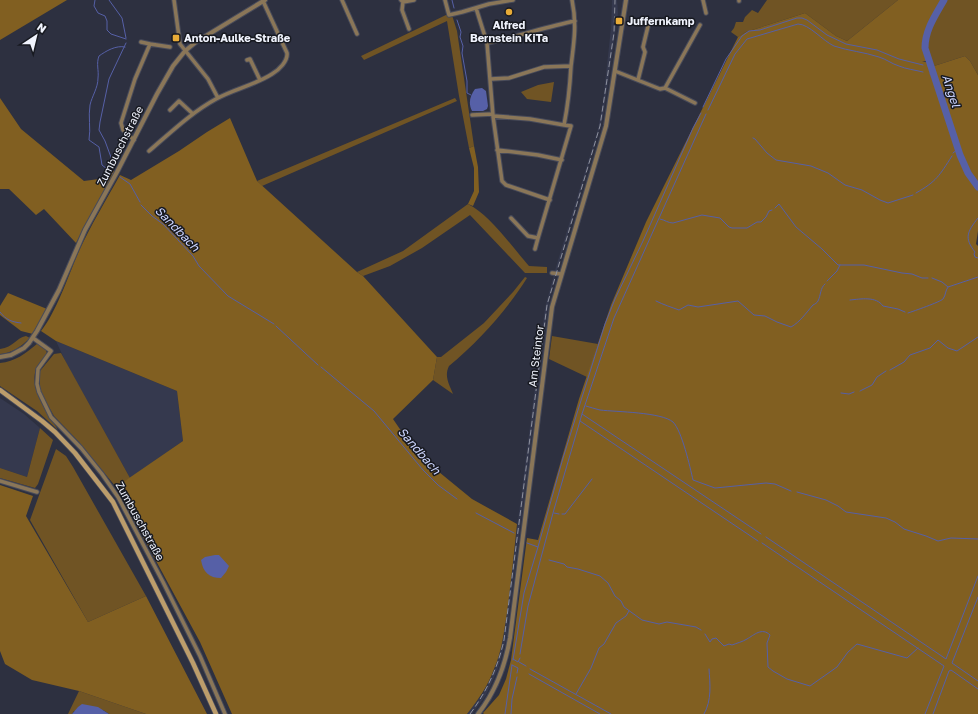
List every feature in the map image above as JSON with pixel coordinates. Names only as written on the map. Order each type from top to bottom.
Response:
[{"type":"main road","points":[[0,390],[55,432],[75,453],[113,502],[193,663],[216,714]]},
{"type":"street","points":[[174,0],[180,44],[205,73],[218,98]]},
{"type":"street","points":[[342,0],[358,34]]},
{"type":"street","points":[[408,29],[402,10],[402,1],[414,0]]},
{"type":"street","points":[[445,0],[449,15],[489,4],[513,0]]},
{"type":"street","points":[[564,125],[570,92],[574,48],[575,21],[572,0]]},
{"type":"street","name":"Am Steintor","points":[[478,714],[486,704],[500,678],[506,659],[510,638],[550,321],[561,274],[606,126],[626,0]]},
{"type":"street","points":[[703,0],[706,13]]},
{"type":"street","points":[[149,151],[162,138],[193,114],[218,98],[272,74],[278,70],[287,59],[264,1]]},
{"type":"street","name":"Zumbuschstraße","points":[[225,714],[200,656],[118,497],[81,448],[51,417],[38,392],[38,369],[51,351],[34,338],[59,290],[85,230],[166,77],[185,51],[207,34],[264,1]]},
{"type":"street","points":[[476,8],[487,43],[493,115],[502,181],[506,185],[550,200]]},
{"type":"street","points":[[487,43],[519,36],[538,29],[575,21]]},
{"type":"street","points":[[638,80],[646,52],[643,47],[649,22]]},
{"type":"street","points":[[665,88],[700,25]]},
{"type":"street","points":[[141,42],[170,47]]},
{"type":"street","points":[[134,140],[123,130],[121,123],[135,79],[150,44]]},
{"type":"street","points":[[247,60],[250,59],[260,80]]},
{"type":"street","points":[[491,79],[509,78],[544,67],[572,66]]},
{"type":"street","points":[[615,71],[660,89],[665,88],[695,103]]},
{"type":"street","points":[[170,110],[179,101],[193,114]]},
{"type":"street","points":[[472,115],[493,115],[530,119],[571,126],[535,249]]},
{"type":"street","points":[[497,150],[538,155],[562,160]]},
{"type":"street","points":[[511,218],[528,236],[538,238]]},
{"type":"street","points":[[552,273],[561,274]]},
{"type":"street","points":[[0,357],[18,352],[29,344],[34,338]]},
{"type":"street","points":[[0,481],[37,492]]},
{"type":"shaded area","points":[[0,0],[67,0],[0,40]]},
{"type":"shaded area","points":[[612,0],[617,0],[618,13],[603,117],[552,287],[548,307],[506,640],[498,669],[486,695],[472,714],[467,714],[483,693],[490,680],[503,639],[545,308],[598,129],[603,102],[611,28]]},
{"type":"shaded area","points":[[767,0],[898,0],[847,41],[836,36],[805,13],[746,32],[738,37],[731,32],[736,22],[743,22],[745,17],[752,10],[758,13]]},
{"type":"shaded area","points":[[898,0],[941,0],[924,37],[928,61],[922,61],[934,66],[965,56],[970,61],[978,75],[978,231],[976,244],[978,246],[978,714],[484,714],[483,713],[499,695],[506,679],[511,660],[527,538],[538,540],[579,399],[611,305],[646,222],[738,37],[746,32],[805,13],[836,36],[847,41]]},
{"type":"shaded area","points":[[945,0],[978,0],[978,75],[970,61],[965,56],[934,66],[928,50],[928,35]]},
{"type":"shaded area","points":[[446,15],[452,15],[457,31],[474,146],[469,148],[447,21],[364,60],[361,56]]},
{"type":"shaded area","points":[[554,82],[551,102],[527,99],[521,92],[538,85]]},
{"type":"shaded area","points":[[0,98],[21,129],[84,181],[109,177],[112,170],[115,172],[76,243],[44,209],[36,215],[9,189],[0,189]]},
{"type":"shaded area","points":[[455,98],[457,101],[262,186],[257,181]]},
{"type":"shaded area","points":[[230,118],[257,181],[363,276],[437,357],[433,380],[393,419],[417,454],[472,499],[517,524],[501,648],[497,662],[486,687],[467,714],[232,714],[200,642],[116,487],[183,441],[177,391],[56,341],[41,331],[52,314],[88,232],[120,175],[131,180]]},
{"type":"shaded area","points":[[474,146],[478,167],[479,192],[473,206],[468,204],[474,191],[474,168],[469,148]]},
{"type":"shaded area","points":[[468,204],[484,215],[492,223],[529,266],[547,267],[547,273],[525,273],[470,215],[422,248],[390,266],[363,276],[357,272],[403,251]]},
{"type":"shaded area","points":[[525,277],[527,278],[501,314],[471,346],[449,366],[447,377],[453,394],[433,380],[437,357],[441,357],[484,323]]},
{"type":"shaded area","points":[[8,293],[47,309],[33,334],[21,331],[0,315],[0,306]]},
{"type":"shaded area","points":[[26,336],[30,338],[20,347],[13,351],[0,354],[0,349],[9,346]]},
{"type":"shaded area","points":[[552,336],[598,344],[587,377],[549,359]]},
{"type":"shaded area","points":[[56,341],[177,391],[183,441],[130,478],[67,365]]},
{"type":"shaded area","points":[[38,343],[46,350],[47,354],[36,369],[35,385],[37,393],[45,409],[58,430],[37,411],[0,386],[0,363],[15,359]]},
{"type":"shaded area","points":[[61,353],[130,478],[116,487],[78,441],[54,416],[40,391],[40,371],[54,354]]},
{"type":"shaded area","points":[[0,398],[24,414],[40,428],[27,477],[0,468]]},
{"type":"shaded area","points":[[40,428],[53,440],[38,484],[35,488],[0,478],[0,468],[27,477]]},
{"type":"shaded area","points":[[56,449],[66,456],[73,467],[146,596],[88,622],[30,520]]},
{"type":"shaded area","points":[[0,485],[33,496],[26,516],[88,622],[146,596],[207,714],[146,714],[79,691],[32,680],[5,664],[0,651]]},
{"type":"shaded area","points":[[79,691],[146,714],[109,714],[103,710],[74,711],[72,714],[68,714]]},
{"type":"water","points":[[482,88],[486,91],[487,109],[483,111],[472,111],[470,100],[472,94],[475,89]]},
{"type":"water","points":[[219,555],[229,566],[221,578],[213,577],[207,574],[203,568],[201,560],[205,557]]},
{"type":"water","points":[[82,704],[98,707],[109,714],[72,714]]},
{"type":"waterway","name":"Sandbach","points":[[95,0],[94,6],[98,13],[105,16],[107,21],[107,30],[111,34],[126,39]]},
{"type":"waterway","name":"Sandbach","points":[[109,0],[122,18],[126,38]]},
{"type":"waterway","points":[[452,0],[454,8]]},
{"type":"waterway","name":"Angel","points":[[944,0],[929,29],[925,41],[925,48],[960,155],[968,173],[978,187]]},
{"type":"waterway","points":[[703,107],[726,59],[742,36],[749,31],[760,30],[797,18],[807,20],[827,35],[846,44],[877,50],[899,59],[923,65]]},
{"type":"waterway","points":[[457,20],[463,46],[462,53],[467,81],[467,93],[471,95]]},
{"type":"waterway","points":[[708,110],[735,54],[747,39],[798,24],[807,27],[834,46],[873,55],[902,67],[923,72]]},
{"type":"waterway","name":"Sandbach","points":[[112,172],[112,160],[99,130],[109,79],[126,43]]},
{"type":"waterway","name":"Sandbach","points":[[112,173],[102,165],[99,147],[89,140],[89,109],[98,82],[99,56],[108,50],[125,47]]},
{"type":"waterway","points":[[538,547],[563,458],[605,324],[615,299],[701,113]]},
{"type":"waterway","points":[[520,654],[528,606],[553,513],[582,414],[614,318],[706,114]]},
{"type":"waterway","points":[[753,138],[776,160],[811,166],[828,173],[845,185],[862,190],[888,203],[913,195]]},
{"type":"waterway","name":"Angel","points":[[953,153],[958,149]]},
{"type":"waterway","points":[[916,193],[937,178],[952,156]]},
{"type":"waterway","name":"Sandbach","points":[[120,177],[130,184],[140,202]]},
{"type":"waterway","points":[[775,208],[779,204],[796,227],[838,265],[864,265],[928,278]]},
{"type":"waterway","name":"Sandbach","points":[[141,205],[163,224],[193,256],[199,266],[228,296],[274,324]]},
{"type":"waterway","points":[[660,219],[673,223],[702,215],[720,218],[732,228],[747,228],[757,222],[761,222],[769,211],[772,210]]},
{"type":"waterway","points":[[978,218],[971,227],[968,235],[969,243],[975,252],[975,257],[978,258]]},
{"type":"waterway","points":[[827,281],[837,271],[840,265]]},
{"type":"waterway","points":[[932,278],[942,282],[948,287],[978,277]]},
{"type":"waterway","points":[[656,301],[679,310],[688,305],[698,307],[738,301],[754,315],[765,316],[791,327],[818,302],[822,288],[825,284]]},
{"type":"waterway","points":[[908,313],[943,299],[948,287]]},
{"type":"waterway","points":[[850,300],[872,299],[883,306],[905,312]]},
{"type":"waterway","points":[[0,312],[9,320],[21,323]]},
{"type":"waterway","name":"Sandbach","points":[[276,326],[318,365]]},
{"type":"waterway","points":[[890,370],[904,362],[910,355],[930,348],[938,340],[948,348],[957,351],[978,337]]},
{"type":"waterway","name":"Sandbach","points":[[321,367],[374,411],[423,470],[438,485],[457,499]]},
{"type":"waterway","points":[[860,391],[872,385],[877,377],[886,371]]},
{"type":"waterway","points":[[841,393],[849,394],[854,392]]},
{"type":"waterway","points":[[586,406],[600,410],[649,414],[659,416],[673,422],[680,433],[693,480],[715,488],[766,483],[775,484],[791,491]]},
{"type":"waterway","points":[[582,414],[761,534]]},
{"type":"waterway","points":[[580,421],[758,541]]},
{"type":"waterway","points":[[562,514],[565,514],[592,479]]},
{"type":"waterway","points":[[797,492],[826,500],[846,512],[886,518],[895,522],[904,529],[938,541],[951,538],[978,539]]},
{"type":"waterway","name":"Sandbach","points":[[476,513],[514,533]]},
{"type":"waterway","points":[[554,513],[559,514]]},
{"type":"waterway","points":[[766,537],[946,659],[978,576]]},
{"type":"waterway","name":"Sandbach","points":[[513,660],[524,593],[538,547],[527,543]]},
{"type":"waterway","points":[[762,543],[944,666],[925,714]]},
{"type":"waterway","points":[[549,560],[564,564],[567,567],[600,576],[608,583],[615,596],[621,601],[624,607],[642,620],[659,624],[667,622],[696,627],[701,630]]},
{"type":"waterway","points":[[978,597],[952,663],[978,681]]},
{"type":"waterway","points":[[576,694],[591,668],[599,648],[604,644],[616,623],[626,616],[629,611]]},
{"type":"waterway","points":[[705,634],[710,642],[712,639],[716,638],[724,646],[741,642],[758,632],[767,633],[770,635],[767,643],[768,667],[787,679],[810,686],[837,667],[848,652],[857,644],[907,658],[918,648]]},
{"type":"waterway","points":[[513,659],[518,662],[520,658]]},
{"type":"waterway","points":[[519,662],[526,666]]},
{"type":"waterway","points":[[512,665],[518,668],[517,673]]},
{"type":"waterway","name":"Sandbach","points":[[505,714],[512,665]]},
{"type":"waterway","points":[[530,669],[611,714]]},
{"type":"waterway","points":[[704,714],[707,709],[709,698],[709,669]]},
{"type":"waterway","points":[[933,714],[949,671],[951,670],[978,689]]},
{"type":"waterway","points":[[529,674],[600,714]]},
{"type":"waterway","points":[[511,714],[512,699],[517,677]]},
{"type":"railway","points":[[470,714],[482,697],[491,678],[499,660],[504,640],[547,305],[600,126],[614,33],[615,0]]},
{"type":"place","name":"Alfred Bernstein KiTa","points":[[509,12]]},
{"type":"place","name":"Juffernkamp","points":[[619,21]]},
{"type":"place","name":"Anton-Aulke-Straße","points":[[176,38]]}]
